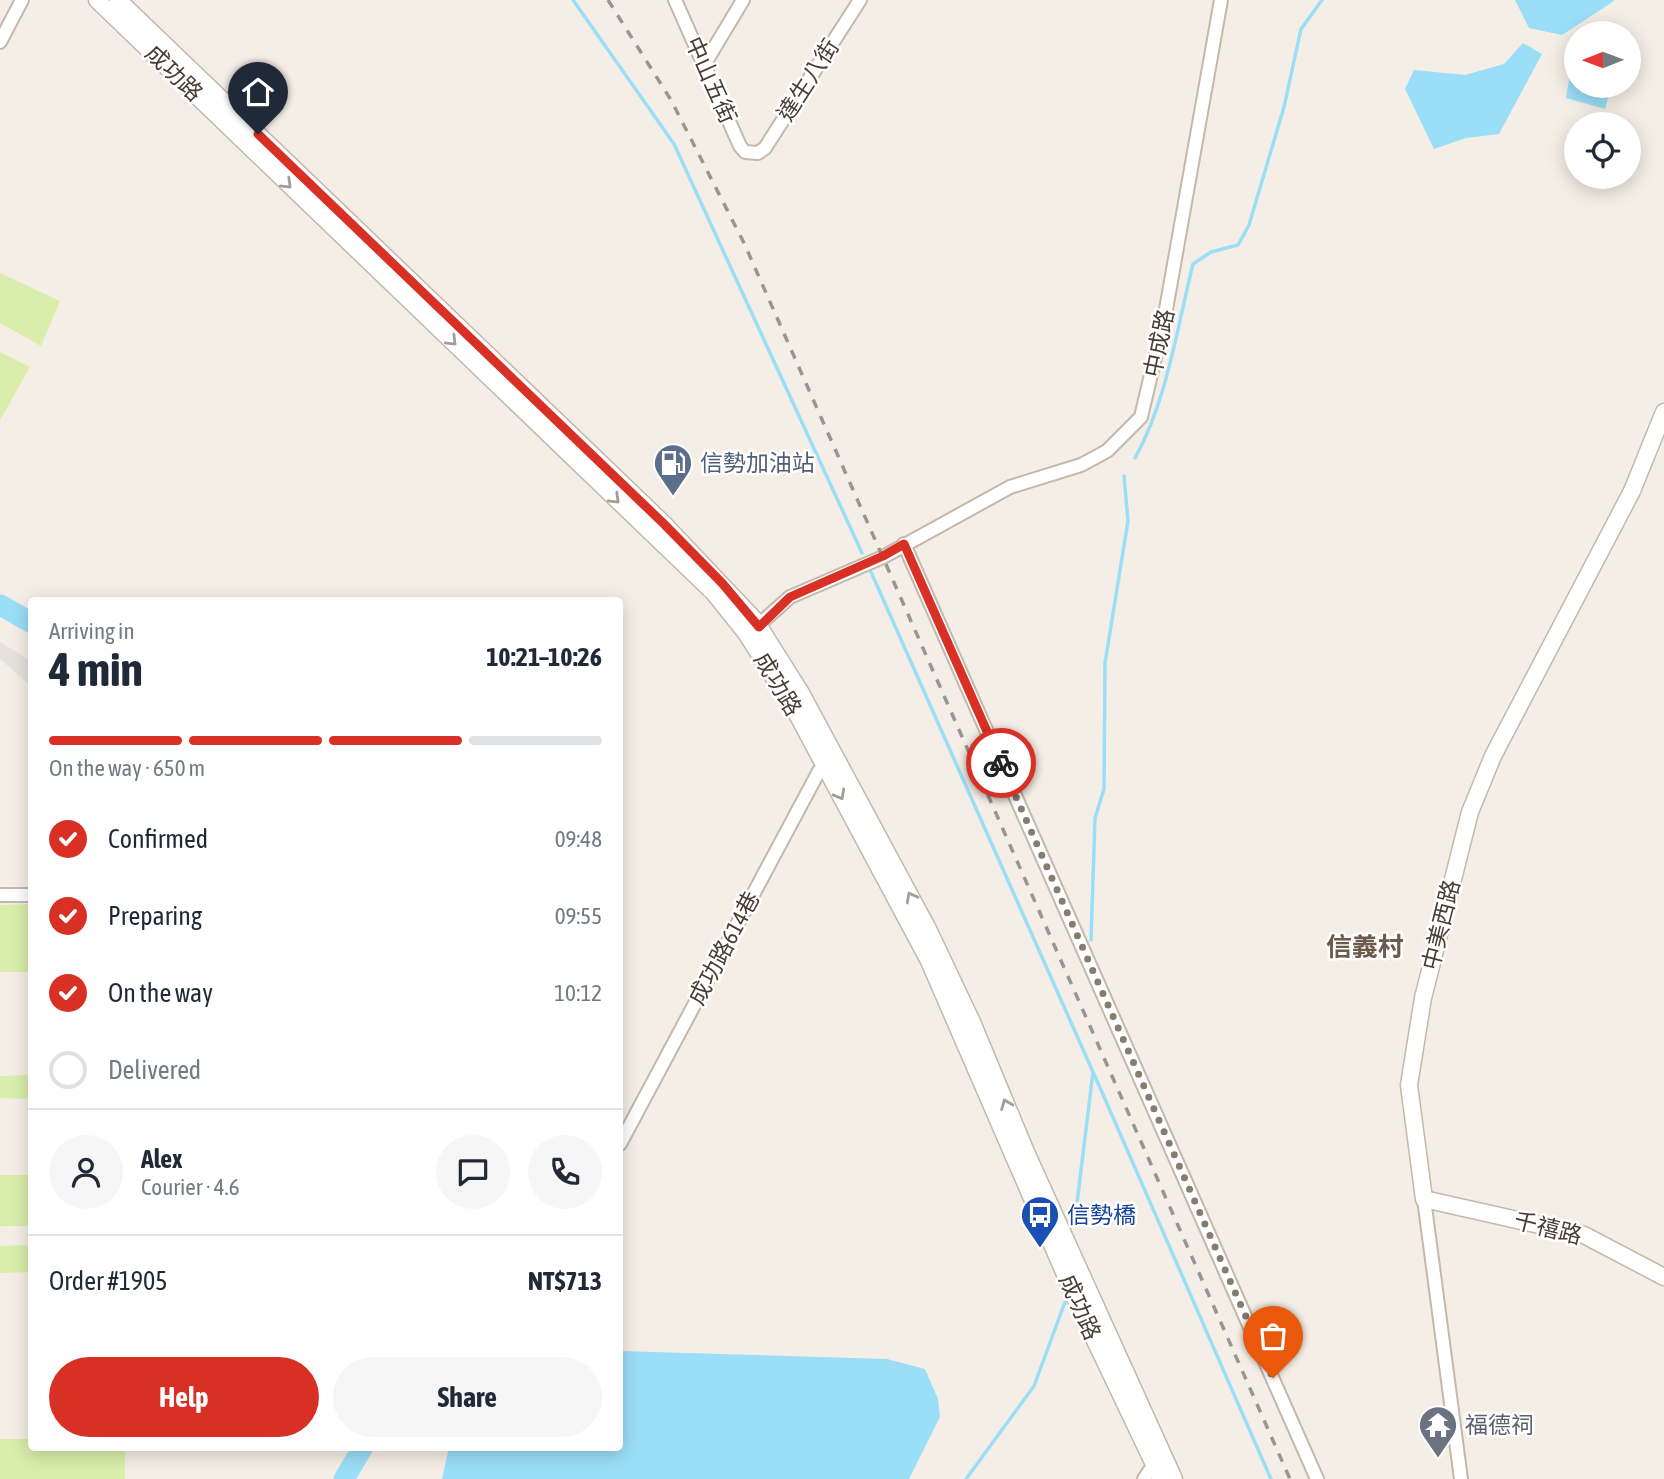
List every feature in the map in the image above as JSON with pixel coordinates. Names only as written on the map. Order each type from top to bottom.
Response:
[{"type":"street","points":[[0,42],[22,0]]},
{"type":"street","name":"成功路","points":[[97,0],[201,90]]},
{"type":"street","name":"成功路","points":[[118,0],[201,90],[753,630],[797,714],[830,763],[929,961],[1080,1309],[1160,1468],[1174,1479]]},
{"type":"street","name":"中山五街","points":[[675,0],[740,146],[745,152],[753,154]]},
{"type":"street","points":[[704,65],[743,0]]},
{"type":"street","name":"達生八街","points":[[753,154],[765,148],[860,0]]},
{"type":"street","name":"中成路","points":[[753,630],[790,597],[883,556],[1010,487],[1058,474],[1090,461],[1107,451],[1141,417],[1165,315],[1221,0]]},
{"type":"street","name":"中美西路","points":[[1461,1479],[1409,1085],[1423,998],[1470,812],[1493,756],[1632,491],[1664,412]]},
{"type":"street","points":[[904,544],[1317,1479]]},
{"type":"street","name":"成功路614巷","points":[[623,1138],[819,771],[830,763]]},
{"type":"street","points":[[0,895],[28,895]]},
{"type":"street","name":"千禧路","points":[[1424,1199],[1584,1235],[1664,1277]]},
{"type":"street","points":[[1144,1479],[1160,1468]]},
{"type":"green space","points":[[0,273],[60,301],[41,346],[0,323]]},
{"type":"green space","points":[[0,352],[30,367],[0,420]]},
{"type":"green space","points":[[28,904],[28,972],[0,972],[0,905]]},
{"type":"green space","points":[[28,1075],[28,1099],[0,1098],[0,1076]]},
{"type":"green space","points":[[0,1175],[28,1175],[28,1226],[0,1226]]},
{"type":"green space","points":[[28,1245],[28,1272],[0,1273],[0,1246]]},
{"type":"green space","points":[[0,1439],[28,1439],[28,1451],[125,1451],[125,1479],[0,1479]]},
{"type":"shaded area","points":[[0,642],[28,659],[28,683],[0,659]]},
{"type":"water","points":[[1515,0],[1614,0],[1583,21],[1564,21],[1562,35],[1529,28]]},
{"type":"water","points":[[1523,43],[1542,54],[1499,134],[1466,138],[1434,149],[1405,89],[1414,70],[1465,75],[1504,64]]},
{"type":"water","points":[[1566,98],[1608,98],[1605,109]]},
{"type":"water","points":[[623,1351],[887,1359],[925,1369],[938,1399],[940,1417],[909,1479],[442,1479],[448,1451],[623,1451]]},
{"type":"waterway","points":[[573,0],[674,144],[862,553]]},
{"type":"waterway","points":[[1135,458],[1163,388],[1193,264],[1211,252],[1238,245],[1249,225],[1284,107],[1301,29],[1322,0]]},
{"type":"waterway","points":[[1091,940],[1095,818],[1104,789],[1105,663],[1128,521],[1124,476]]},
{"type":"waterway","points":[[871,572],[1093,1072],[1077,1203]]},
{"type":"waterway","points":[[0,605],[28,621]]},
{"type":"waterway","points":[[1094,1074],[1271,1479]]},
{"type":"waterway","points":[[966,1479],[1034,1386],[1065,1302]]},
{"type":"waterway","points":[[344,1479],[361,1451]]},
{"type":"railway","points":[[608,0],[671,100],[744,243],[1290,1479]]},
{"type":"way so far","points":[[1001,763],[1273,1378]]},
{"type":"place","name":"信勢加油站","points":[[673,497]]},
{"type":"place","name":"信勢橋","points":[[1040,1249]]},
{"type":"place","name":"福德祠","points":[[1438,1459]]},
{"type":"district","name":"信義村","points":[[1365,947]]},
{"type":"route","points":[[258,134],[663,523],[747,610],[759,627],[790,597],[888,554],[904,544],[1001,763]]}]
